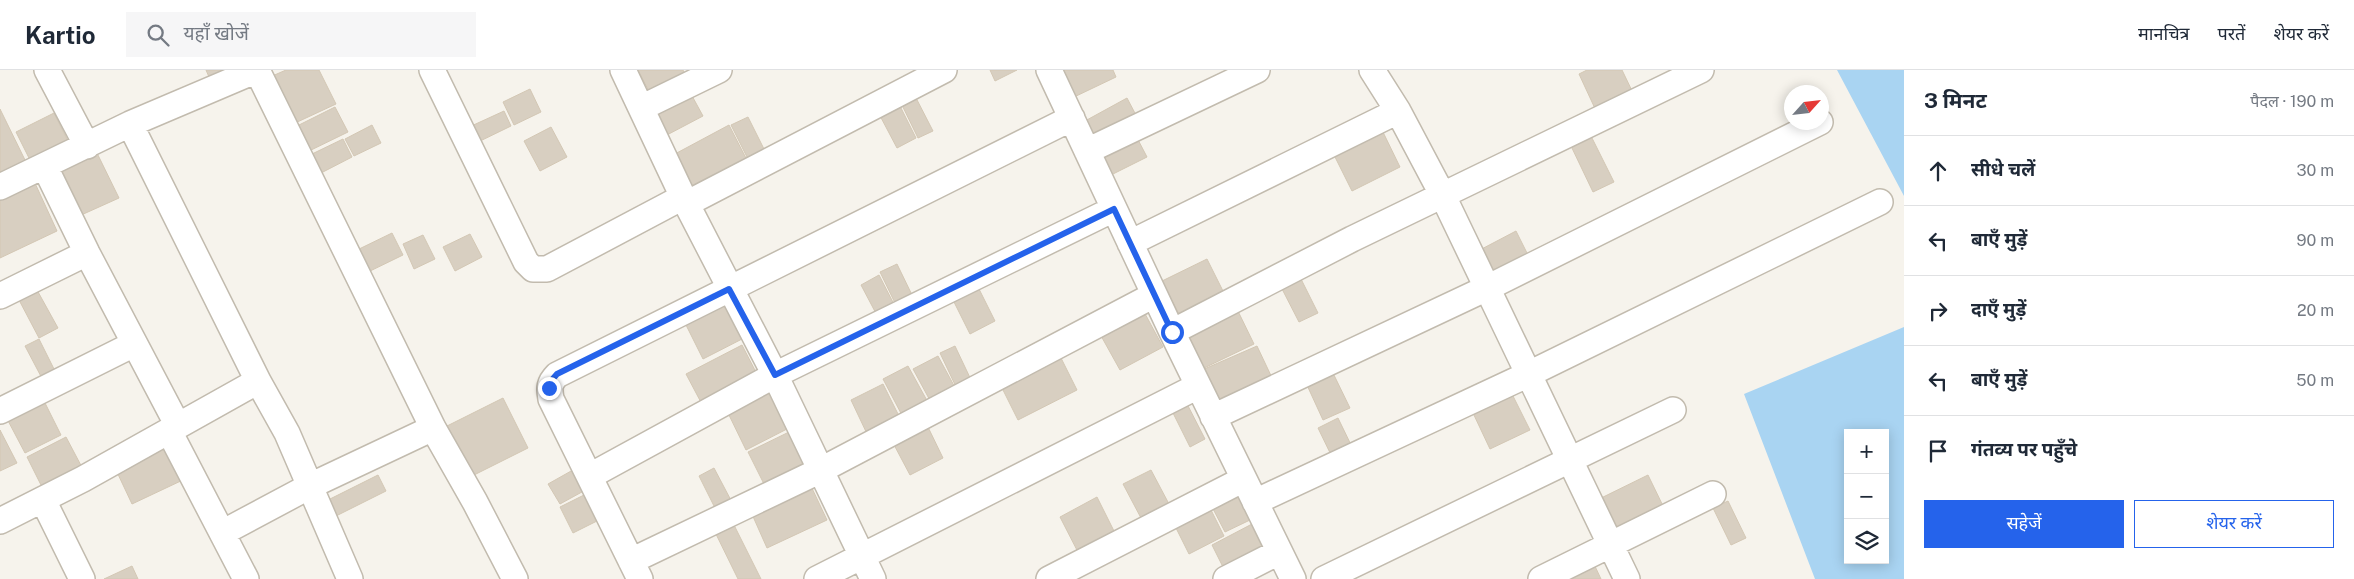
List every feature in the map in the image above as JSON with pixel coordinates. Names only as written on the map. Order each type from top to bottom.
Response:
[{"type":"street","points":[[47,70],[87,146]]},
{"type":"street","points":[[0,187],[45,167],[130,124],[257,70],[433,428],[475,502],[514,579]]},
{"type":"street","points":[[432,70],[526,262],[532,269],[547,270],[944,70]]},
{"type":"street","points":[[623,70],[729,289],[775,375],[873,579]]},
{"type":"street","points":[[641,108],[719,70]]},
{"type":"street","points":[[1049,70],[1154,295],[1293,579]]},
{"type":"street","points":[[1087,151],[1256,70]]},
{"type":"street","points":[[1372,70],[1398,111],[1442,196],[1627,579]]},
{"type":"street","points":[[1172,332],[1352,239],[1701,70]]},
{"type":"street","points":[[1130,243],[1398,111]]},
{"type":"street","points":[[1072,118],[557,374],[551,381],[549,388],[551,399],[636,570],[821,470],[1154,295]]},
{"type":"street","points":[[130,124],[258,381],[287,433],[350,579]]},
{"type":"street","points":[[1214,417],[1487,288],[1805,130]]},
{"type":"street","points":[[45,167],[134,344],[222,533],[246,579]]},
{"type":"street","points":[[1255,502],[1528,374],[1880,202]]},
{"type":"street","points":[[590,476],[775,375],[1114,209]]},
{"type":"street","points":[[0,296],[87,252]]},
{"type":"street","points":[[0,411],[134,344]]},
{"type":"street","points":[[0,521],[43,500],[258,381]]},
{"type":"street","points":[[817,579],[1198,386]]},
{"type":"street","points":[[1324,579],[1673,410]]},
{"type":"street","points":[[222,533],[310,486],[433,428]]},
{"type":"street","points":[[1048,579],[1244,479]]},
{"type":"street","points":[[1541,579],[1713,494]]},
{"type":"street","points":[[43,500],[82,579]]},
{"type":"street","points":[[1226,579],[1279,552]]},
{"type":"water","points":[[1837,70],[1904,70],[1904,196]]},
{"type":"water","points":[[1904,327],[1904,579],[1815,579],[1744,394]]},
{"type":"building","points":[[206,70],[227,70],[209,77]]},
{"type":"building","points":[[286,70],[319,70],[336,104],[293,124],[270,77]]},
{"type":"building","points":[[638,70],[683,70],[688,81],[653,99]]},
{"type":"building","points":[[990,70],[1017,70],[995,81]]},
{"type":"building","points":[[1058,70],[1113,70],[1116,77],[1072,98]]},
{"type":"building","points":[[1587,70],[1622,70],[1635,97],[1598,115],[1579,74]]},
{"type":"building","points":[[530,89],[541,112],[514,125],[503,102]]},
{"type":"building","points":[[691,94],[703,116],[665,136],[654,114]]},
{"type":"building","points":[[914,94],[933,131],[918,138],[900,101]]},
{"type":"building","points":[[1127,98],[1137,117],[1094,140],[1085,121]]},
{"type":"building","points":[[898,102],[916,138],[897,148],[878,112]]},
{"type":"building","points":[[335,107],[348,132],[307,152],[295,127]]},
{"type":"building","points":[[0,109],[26,162],[0,175]]},
{"type":"building","points":[[504,111],[511,126],[474,144],[467,128]]},
{"type":"building","points":[[54,113],[69,143],[31,162],[16,132]]},
{"type":"building","points":[[748,117],[765,151],[748,159],[731,125]]},
{"type":"building","points":[[372,125],[381,143],[354,156],[345,139]]},
{"type":"building","points":[[729,125],[749,164],[693,193],[673,155]]},
{"type":"building","points":[[551,127],[567,157],[540,171],[524,141]]},
{"type":"building","points":[[1381,128],[1400,167],[1352,191],[1333,153]]},
{"type":"building","points":[[1135,134],[1147,157],[1107,177],[1095,154]]},
{"type":"building","points":[[1591,136],[1614,182],[1593,192],[1571,146]]},
{"type":"building","points":[[343,139],[352,157],[321,173],[312,154]]},
{"type":"building","points":[[96,151],[119,198],[79,216],[57,169]]},
{"type":"building","points":[[34,181],[57,231],[0,258],[0,197]]},
{"type":"building","points":[[1516,231],[1528,255],[1488,276],[1476,252]]},
{"type":"building","points":[[392,233],[403,255],[366,273],[355,251]]},
{"type":"building","points":[[470,234],[482,257],[455,271],[443,247]]},
{"type":"building","points":[[423,235],[435,259],[414,269],[403,244]]},
{"type":"building","points":[[1207,259],[1226,297],[1182,320],[1162,281]]},
{"type":"building","points":[[897,264],[913,297],[896,305],[880,272]]},
{"type":"building","points":[[879,275],[898,312],[880,321],[861,285]]},
{"type":"building","points":[[1299,275],[1318,313],[1299,322],[1280,285]]},
{"type":"building","points":[[977,285],[995,321],[970,334],[952,298]]},
{"type":"building","points":[[37,290],[58,328],[39,338],[19,300]]},
{"type":"building","points":[[725,303],[744,338],[703,359],[685,323]]},
{"type":"building","points":[[1235,305],[1254,344],[1202,369],[1183,330]]},
{"type":"building","points":[[1143,310],[1163,347],[1120,370],[1100,334]]},
{"type":"building","points":[[39,339],[58,377],[45,384],[25,346]]},
{"type":"building","points":[[742,345],[760,380],[704,408],[686,374]]},
{"type":"building","points":[[955,346],[973,384],[958,391],[940,353]]},
{"type":"building","points":[[1257,346],[1274,382],[1219,407],[1202,370]]},
{"type":"building","points":[[1059,354],[1077,390],[1018,420],[1000,384]]},
{"type":"building","points":[[938,356],[958,393],[933,406],[913,369]]},
{"type":"building","points":[[908,366],[930,406],[904,419],[883,379]]},
{"type":"building","points":[[1332,371],[1350,408],[1323,420],[1306,383]]},
{"type":"building","points":[[883,384],[902,422],[869,438],[851,400]]},
{"type":"building","points":[[769,392],[787,429],[746,450],[728,413]]},
{"type":"building","points":[[1512,394],[1530,430],[1490,449],[1473,413]]},
{"type":"building","points":[[42,397],[61,435],[25,453],[5,415]]},
{"type":"building","points":[[503,398],[528,448],[470,477],[445,427]]},
{"type":"building","points":[[1185,400],[1205,439],[1190,447],[1170,407]]},
{"type":"building","points":[[1338,418],[1354,451],[1334,461],[1318,428]]},
{"type":"building","points":[[926,423],[943,458],[910,475],[892,441]]},
{"type":"building","points":[[0,430],[17,463],[0,471]]},
{"type":"building","points":[[789,432],[807,470],[767,490],[748,452]]},
{"type":"building","points":[[66,437],[85,473],[45,493],[27,457]]},
{"type":"building","points":[[168,445],[185,479],[132,504],[116,470]]},
{"type":"building","points":[[580,466],[591,487],[560,504],[548,484]]},
{"type":"building","points":[[714,468],[734,506],[718,514],[699,476]]},
{"type":"building","points":[[1151,470],[1169,504],[1141,518],[1123,484]]},
{"type":"building","points":[[378,475],[386,491],[330,519],[322,503]]},
{"type":"building","points":[[1648,475],[1665,510],[1611,537],[1593,502]]},
{"type":"building","points":[[810,484],[827,520],[767,548],[751,512]]},
{"type":"building","points":[[592,491],[605,517],[573,533],[560,507]]},
{"type":"building","points":[[1236,491],[1250,520],[1225,532],[1210,503]]},
{"type":"building","points":[[1097,497],[1117,537],[1080,556],[1060,517]]},
{"type":"building","points":[[1728,501],[1746,538],[1731,545],[1713,508]]},
{"type":"building","points":[[1209,506],[1224,536],[1189,554],[1174,524]]},
{"type":"building","points":[[731,519],[761,579],[738,579],[713,528]]},
{"type":"building","points":[[1252,524],[1266,552],[1226,573],[1212,545]]},
{"type":"building","points":[[1593,562],[1601,579],[1558,579]]},
{"type":"building","points":[[132,566],[138,579],[104,579]]},
{"type":"route","points":[[549,388],[551,381],[557,374],[729,289],[775,375],[1114,209],[1172,332]]}]
